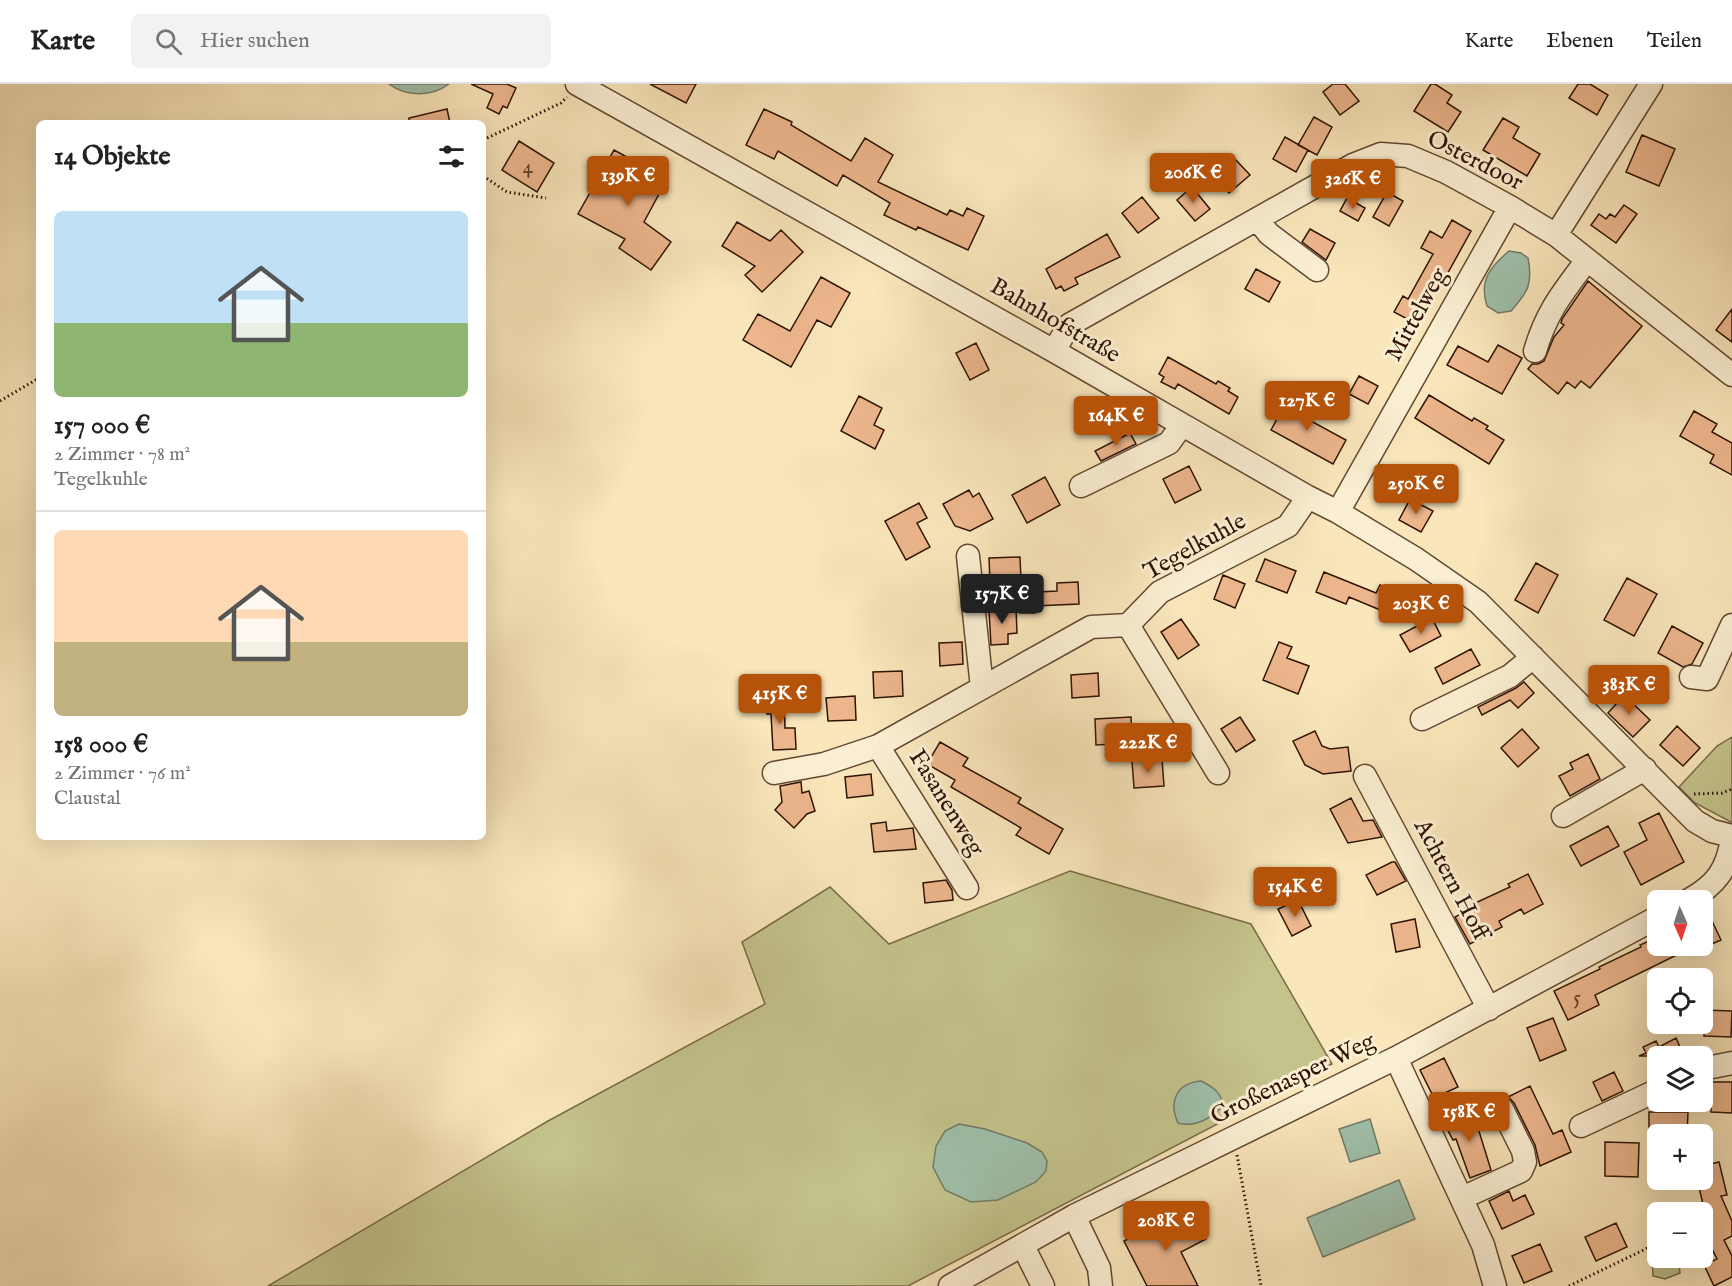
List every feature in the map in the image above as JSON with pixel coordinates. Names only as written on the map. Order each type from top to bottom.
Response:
[{"type":"street","points":[[1556,234],[1651,84]]},
{"type":"street","name":"Bahnhofstraße","points":[[578,85],[1054,351],[1308,498],[1338,512],[1416,559],[1478,602],[1695,821],[1712,831],[1732,837]]},
{"type":"street","name":"Osterdoor","points":[[1054,351],[1069,324],[1353,165],[1381,154],[1408,156],[1446,172],[1556,234],[1732,375]]},
{"type":"street","name":"Mittelweg","points":[[1338,512],[1510,207]]},
{"type":"street","points":[[1257,219],[1269,234],[1317,270]]},
{"type":"street","points":[[1535,351],[1541,330],[1554,303],[1587,260]]},
{"type":"street","points":[[1080,486],[1169,443],[1182,425]]},
{"type":"street","name":"Tegelkuhle","points":[[1128,625],[1160,592],[1288,526],[1308,498]]},
{"type":"street","points":[[968,556],[982,688]]},
{"type":"street","points":[[774,773],[824,764],[878,746],[1091,627],[1128,625],[1218,773]]},
{"type":"street","points":[[1691,677],[1707,679],[1732,625]]},
{"type":"street","points":[[1422,719],[1510,676],[1533,657]]},
{"type":"street","name":"Fasanenweg","points":[[878,746],[967,888]]},
{"type":"street","points":[[1563,816],[1645,769]]},
{"type":"street","name":"Achtern Hoff","points":[[1365,776],[1489,1009]]},
{"type":"street","points":[[1707,890],[1721,874],[1729,858],[1732,837]]},
{"type":"street","name":"Großenasper Weg","points":[[950,1286],[1074,1216],[1396,1058],[1647,923]]},
{"type":"street","points":[[1396,1058],[1483,1245],[1495,1286]]},
{"type":"street","points":[[1713,1067],[1732,1063]]},
{"type":"street","points":[[1581,1126],[1647,1095]]},
{"type":"street","points":[[1461,1198],[1521,1171],[1525,1162],[1523,1151],[1502,1109]]},
{"type":"street","points":[[1074,1216],[1099,1268],[1101,1286]]},
{"type":"street","points":[[1023,1246],[1043,1286]]},
{"type":"path","points":[[486,139],[561,103],[578,85]]},
{"type":"path","points":[[486,178],[507,192],[546,198]]},
{"type":"path","points":[[0,401],[36,380]]},
{"type":"path","points":[[1672,800],[1696,794],[1722,793],[1732,789]]},
{"type":"path","points":[[1234,1138],[1262,1286]]},
{"type":"path","points":[[1569,1286],[1647,1248]]},
{"type":"shaded area","points":[[389,84],[449,84],[435,91],[419,94],[403,91]]},
{"type":"shaded area","points":[[1509,251],[1521,253],[1528,258],[1530,275],[1528,287],[1511,311],[1498,313],[1487,306],[1485,282],[1491,269]]},
{"type":"shaded area","points":[[1732,737],[1731,822],[1695,803],[1679,787],[1717,746]]},
{"type":"shaded area","points":[[1070,871],[1251,924],[1332,1064],[908,1286],[268,1286],[548,1121],[765,1004],[742,942],[830,887],[889,944]]},
{"type":"shaded area","points":[[1201,1081],[1215,1090],[1223,1105],[1203,1121],[1190,1124],[1178,1123],[1174,1107],[1177,1094],[1186,1085]]},
{"type":"shaded area","points":[[1370,1119],[1380,1153],[1350,1162],[1339,1129]]},
{"type":"shaded area","points":[[959,1124],[985,1129],[1027,1143],[1042,1152],[1047,1161],[1046,1171],[1036,1182],[998,1200],[971,1202],[945,1190],[933,1167],[936,1146],[945,1131]]},
{"type":"shaded area","points":[[1399,1180],[1415,1219],[1323,1257],[1307,1218]]},
{"type":"shaded area","points":[[1653,1268],[1679,1268],[1680,1273],[1665,1279],[1653,1276]]},
{"type":"building","points":[[471,84],[507,84],[516,88],[507,108],[503,106],[499,114],[487,108],[493,94]]},
{"type":"building","points":[[650,84],[696,84],[686,103]]},
{"type":"building","points":[[1333,84],[1345,84],[1359,101],[1340,115],[1323,92]]},
{"type":"building","points":[[1431,84],[1435,84],[1452,95],[1447,103],[1461,112],[1448,132],[1414,111]]},
{"type":"building","points":[[1578,84],[1590,84],[1608,95],[1597,115],[1569,98]]},
{"type":"building","points":[[447,109],[449,120],[409,120],[409,118]]},
{"type":"building","points":[[764,109],[792,122],[791,125],[851,161],[865,138],[893,155],[878,182],[947,215],[950,210],[963,216],[967,208],[984,216],[968,250],[918,227],[916,230],[884,215],[890,203],[843,175],[837,186],[778,151],[774,159],[746,145]]},
{"type":"building","points":[[1314,117],[1332,127],[1317,155],[1298,145]]},
{"type":"building","points":[[1503,118],[1519,127],[1513,138],[1540,154],[1527,176],[1483,150]]},
{"type":"building","points":[[1642,135],[1675,149],[1659,186],[1626,172]]},
{"type":"building","points":[[1285,137],[1308,150],[1296,172],[1273,159]]},
{"type":"building","points":[[519,141],[554,163],[537,192],[502,170]]},
{"type":"building","points":[[614,150],[667,179],[644,222],[671,242],[651,270],[619,248],[625,239],[578,214]]},
{"type":"building","points":[[1234,158],[1250,175],[1229,193],[1214,175]]},
{"type":"building","points":[[1192,187],[1210,209],[1195,221],[1177,200]]},
{"type":"building","points":[[1387,192],[1403,201],[1389,226],[1373,217]]},
{"type":"building","points":[[1142,197],[1159,218],[1138,233],[1122,213]]},
{"type":"building","points":[[1347,198],[1365,208],[1358,221],[1340,211]]},
{"type":"building","points":[[1624,205],[1637,214],[1616,243],[1591,225],[1599,214],[1606,219],[1610,214],[1615,217]]},
{"type":"building","points":[[1452,220],[1471,231],[1439,289],[1434,286],[1413,322],[1394,312],[1403,296],[1408,299],[1433,254],[1421,248],[1430,231],[1442,238]]},
{"type":"building","points":[[737,222],[770,241],[781,230],[803,252],[762,292],[745,275],[755,266],[722,246]]},
{"type":"building","points":[[1310,229],[1335,243],[1326,260],[1302,242]]},
{"type":"building","points":[[1107,234],[1120,257],[1075,278],[1078,284],[1064,291],[1061,286],[1056,289],[1046,269]]},
{"type":"building","points":[[1256,269],[1280,282],[1269,302],[1245,289]]},
{"type":"building","points":[[821,277],[850,293],[831,327],[817,320],[791,367],[743,340],[758,314],[790,331]]},
{"type":"building","points":[[1588,281],[1642,326],[1590,388],[1581,381],[1575,388],[1567,382],[1558,394],[1528,369],[1532,364],[1544,361],[1554,337],[1564,325],[1561,323],[1562,319]]},
{"type":"building","points":[[1732,309],[1732,342],[1716,330]]},
{"type":"building","points":[[976,343],[989,370],[970,380],[956,353]]},
{"type":"building","points":[[1498,345],[1522,358],[1502,394],[1447,365],[1458,346],[1488,362]]},
{"type":"building","points":[[1168,357],[1216,384],[1218,381],[1230,388],[1228,391],[1238,397],[1229,414],[1178,384],[1175,389],[1161,382],[1164,377],[1159,374]]},
{"type":"building","points":[[1359,376],[1378,386],[1368,404],[1349,394]]},
{"type":"building","points":[[1429,395],[1472,421],[1474,418],[1488,426],[1486,429],[1504,440],[1489,464],[1415,418]]},
{"type":"building","points":[[859,396],[882,408],[874,425],[884,430],[875,449],[841,431]]},
{"type":"building","points":[[1288,399],[1313,412],[1309,420],[1346,440],[1333,464],[1271,430]]},
{"type":"building","points":[[1694,411],[1717,424],[1712,432],[1732,443],[1732,475],[1710,463],[1714,455],[1680,436]]},
{"type":"building","points":[[1130,433],[1136,444],[1101,461],[1095,451]]},
{"type":"building","points":[[1189,466],[1201,490],[1175,503],[1163,479]]},
{"type":"building","points":[[1045,477],[1060,505],[1027,523],[1012,495]]},
{"type":"building","points":[[969,490],[973,497],[979,493],[993,519],[970,531],[955,526],[943,504]]},
{"type":"building","points":[[1410,499],[1433,511],[1421,532],[1399,520]]},
{"type":"building","points":[[919,503],[927,518],[917,523],[930,547],[906,560],[885,521]]},
{"type":"building","points":[[1020,557],[1021,581],[990,582],[989,558]]},
{"type":"building","points":[[1265,559],[1296,571],[1287,593],[1256,581]]},
{"type":"building","points":[[1536,563],[1558,575],[1538,613],[1515,600]]},
{"type":"building","points":[[1324,572],[1376,593],[1380,585],[1411,597],[1402,619],[1349,597],[1346,604],[1316,592]]},
{"type":"building","points":[[1223,575],[1245,584],[1235,608],[1214,599]]},
{"type":"building","points":[[1627,578],[1657,594],[1634,636],[1604,620]]},
{"type":"building","points":[[1078,582],[1079,604],[1035,606],[1035,613],[1020,613],[1019,593],[1057,591],[1057,583]]},
{"type":"building","points":[[1016,608],[1017,633],[1008,634],[1008,644],[991,645],[989,610]]},
{"type":"building","points":[[1432,618],[1441,636],[1410,652],[1400,635]]},
{"type":"building","points":[[1181,619],[1199,645],[1178,659],[1161,632]]},
{"type":"building","points":[[1672,626],[1703,643],[1692,664],[1683,667],[1658,653]]},
{"type":"building","points":[[962,642],[963,664],[940,666],[939,643]]},
{"type":"building","points":[[1279,642],[1292,647],[1287,658],[1309,666],[1298,694],[1263,680]]},
{"type":"building","points":[[1471,649],[1480,665],[1443,684],[1435,668]]},
{"type":"building","points":[[902,671],[903,696],[874,698],[873,672]]},
{"type":"building","points":[[1098,673],[1099,696],[1072,698],[1071,675]]},
{"type":"building","points":[[1524,682],[1534,693],[1518,708],[1510,700],[1482,715],[1478,707]]},
{"type":"building","points":[[1624,695],[1650,720],[1633,737],[1608,713]]},
{"type":"building","points":[[855,696],[856,720],[828,721],[826,698]]},
{"type":"building","points":[[784,697],[785,728],[795,728],[796,749],[773,750],[771,714],[767,714],[766,698]]},
{"type":"building","points":[[1131,717],[1132,743],[1096,745],[1095,719]]},
{"type":"building","points":[[1240,717],[1255,740],[1236,752],[1221,729]]},
{"type":"building","points":[[1677,726],[1700,748],[1683,766],[1660,745]]},
{"type":"building","points":[[1522,729],[1539,748],[1518,767],[1501,748]]},
{"type":"building","points":[[1315,731],[1322,746],[1330,749],[1348,747],[1351,771],[1323,774],[1305,765],[1293,741]]},
{"type":"building","points":[[940,742],[968,758],[963,766],[1021,798],[1018,803],[1063,829],[1049,854],[1016,835],[1021,828],[951,787],[955,780],[927,764]]},
{"type":"building","points":[[1588,754],[1600,779],[1570,796],[1559,776],[1573,769],[1570,763]]},
{"type":"building","points":[[1162,759],[1164,786],[1134,788],[1132,761]]},
{"type":"building","points":[[871,774],[873,795],[847,798],[845,777]]},
{"type":"building","points":[[801,782],[802,793],[809,791],[815,811],[807,814],[794,828],[775,810],[782,802],[780,786]]},
{"type":"building","points":[[1351,798],[1363,821],[1373,820],[1382,837],[1348,843],[1330,809]]},
{"type":"building","points":[[1659,813],[1684,862],[1641,885],[1624,852],[1647,840],[1639,823]]},
{"type":"building","points":[[886,822],[887,831],[913,828],[916,849],[874,852],[871,824]]},
{"type":"building","points":[[1608,826],[1619,846],[1581,866],[1570,846]]},
{"type":"building","points":[[1395,862],[1406,881],[1377,895],[1366,875]]},
{"type":"building","points":[[1528,874],[1543,904],[1524,914],[1521,909],[1499,921],[1502,927],[1470,944],[1455,917],[1472,908],[1471,905],[1510,887],[1508,884]]},
{"type":"building","points":[[946,880],[952,890],[953,900],[925,903],[923,883]]},
{"type":"building","points":[[1298,900],[1311,926],[1292,936],[1278,909]]},
{"type":"building","points":[[1415,919],[1420,947],[1396,952],[1391,924]]},
{"type":"building","points":[[1713,923],[1721,940],[1713,943]]},
{"type":"building","points":[[1647,942],[1647,956],[1675,956],[1595,995],[1599,1005],[1568,1020],[1554,991],[1600,969],[1599,967],[1641,947],[1640,945]]},
{"type":"building","points":[[1713,1010],[1732,1011],[1731,1037],[1704,1036],[1704,1034],[1713,1034]]},
{"type":"building","points":[[1553,1018],[1566,1050],[1540,1061],[1527,1028]]},
{"type":"building","points":[[1676,1038],[1680,1046],[1661,1046]]},
{"type":"building","points":[[1656,1041],[1658,1046],[1647,1046],[1647,1056],[1639,1056],[1646,1053],[1643,1047]]},
{"type":"building","points":[[1444,1058],[1458,1087],[1434,1098],[1420,1070]]},
{"type":"building","points":[[1614,1072],[1623,1091],[1602,1101],[1593,1082]]},
{"type":"building","points":[[1713,1082],[1732,1082],[1732,1113],[1711,1112],[1713,1112]]},
{"type":"building","points":[[1530,1086],[1553,1134],[1562,1130],[1571,1152],[1540,1166],[1535,1145],[1514,1103],[1508,1097]]},
{"type":"building","points":[[1469,1109],[1478,1128],[1491,1170],[1470,1178],[1456,1139],[1453,1140],[1443,1121]]},
{"type":"building","points":[[1649,1112],[1688,1112],[1687,1124],[1649,1124]]},
{"type":"building","points":[[1605,1142],[1639,1143],[1638,1177],[1605,1176]]},
{"type":"building","points":[[1719,1162],[1727,1195],[1721,1196],[1732,1221],[1732,1236],[1724,1240],[1732,1256],[1732,1277],[1714,1286],[1705,1268],[1713,1268],[1713,1261],[1717,1259],[1713,1251],[1713,1202],[1702,1202],[1700,1190],[1713,1190],[1713,1163]]},
{"type":"building","points":[[1509,1191],[1513,1201],[1525,1195],[1534,1214],[1502,1229],[1489,1201]]},
{"type":"building","points":[[1192,1213],[1206,1239],[1181,1252],[1198,1286],[1147,1286],[1124,1241],[1164,1220],[1167,1227]]},
{"type":"building","points":[[1616,1223],[1627,1247],[1596,1261],[1585,1237]]},
{"type":"building","points":[[1540,1244],[1552,1271],[1524,1283],[1512,1256]]}]
